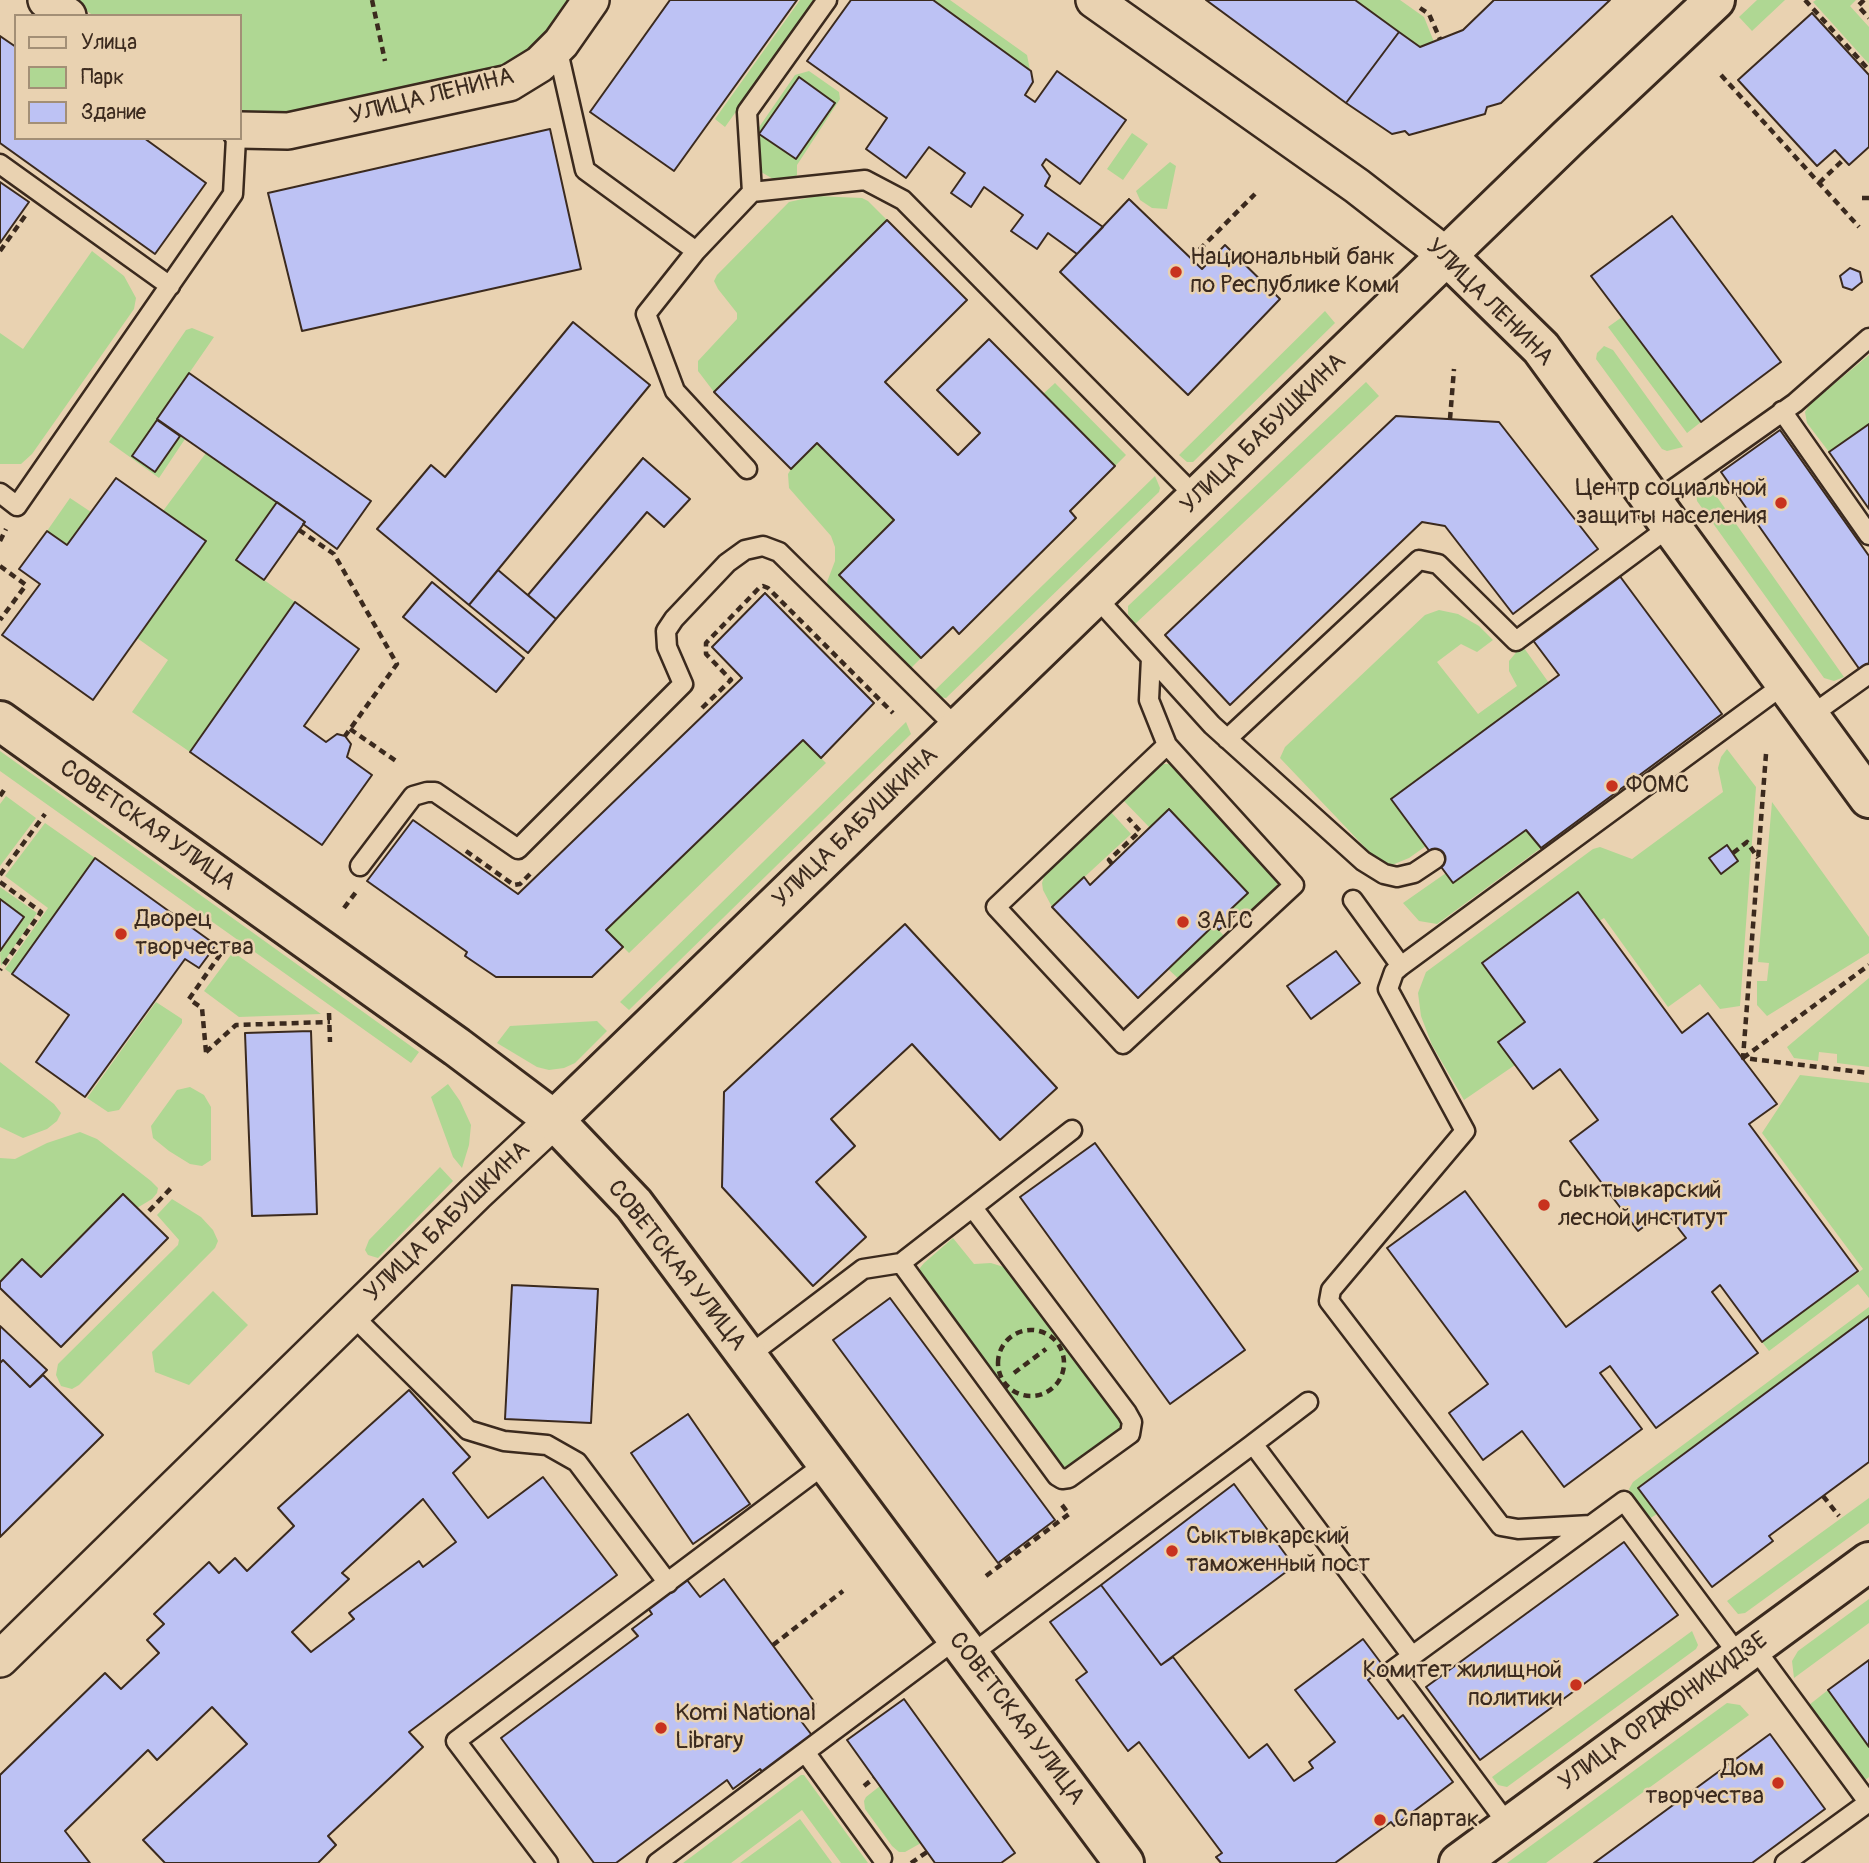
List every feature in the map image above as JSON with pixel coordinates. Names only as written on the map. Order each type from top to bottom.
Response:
[{"type":"street","points":[[46,0],[65,14]]},
{"type":"street","name":"УЛИЦА ЛЕНИНА","points":[[242,130],[288,131],[509,83],[540,64],[557,47],[591,0]]},
{"type":"street","name":"УЛИЦА ЛЕНИНА","points":[[1094,0],[1357,186],[1447,256],[1541,348],[1869,798]]},
{"type":"street","name":"УЛИЦА БАБУШКИНА","points":[[0,1659],[476,1193],[1715,0]]},
{"type":"street","name":"СОВЕТСКАЯ УЛИЦА","points":[[0,721],[457,1047],[554,1120],[634,1204],[1124,1863]]},
{"type":"street","name":"УЛИЦА ОРДЖОНИКИДЗЕ","points":[[1458,1863],[1869,1562]]},
{"type":"lane","points":[[752,192],[747,112],[827,0]]},
{"type":"lane","points":[[557,47],[585,170],[696,251]]},
{"type":"lane","points":[[0,494],[17,506],[233,194],[236,140]]},
{"type":"lane","points":[[0,164],[170,286]]},
{"type":"lane","points":[[747,469],[675,391],[646,314],[696,251],[752,192],[865,180],[903,200],[1197,498]]},
{"type":"lane","points":[[1227,739],[1419,560],[1438,564],[1516,641],[1869,338]]},
{"type":"lane","points":[[1782,411],[1869,535]]},
{"type":"lane","points":[[360,866],[413,796],[427,792],[435,792],[518,849],[683,684],[667,647],[666,631],[727,563],[745,550],[763,546],[779,552],[958,729]]},
{"type":"lane","points":[[1095,596],[1212,725],[1363,860],[1384,874],[1397,877],[1414,873],[1436,859]]},
{"type":"lane","points":[[1151,658],[1149,700],[1167,746],[1294,885],[1123,1044],[996,907],[1167,746]]},
{"type":"lane","points":[[1810,716],[1869,674]]},
{"type":"lane","points":[[1591,1525],[1518,1529],[1501,1526],[1329,1301],[1331,1290],[1465,1131],[1388,989],[1394,972],[1401,966],[1786,683]]},
{"type":"lane","points":[[1353,901],[1401,966]]},
{"type":"lane","points":[[747,1357],[863,1269],[901,1263],[1072,1130]]},
{"type":"lane","points":[[901,1263],[998,1385],[1051,1469],[1062,1479],[1076,1474],[1129,1434],[1132,1429],[1127,1413],[973,1208]]},
{"type":"lane","points":[[352,1315],[468,1430],[504,1441],[547,1445],[577,1462],[668,1583]]},
{"type":"lane","points":[[657,1863],[805,1752],[963,1648],[1253,1444],[1308,1402]]},
{"type":"lane","points":[[1253,1444],[1412,1656]]},
{"type":"lane","points":[[548,1863],[456,1741],[825,1464]]},
{"type":"lane","points":[[1509,1826],[1393,1670],[1624,1502],[1869,1802],[1785,1863]]},
{"type":"lane","points":[[805,1752],[882,1858]]},
{"type":"path","points":[[372,0],[385,61]]},
{"type":"path","points":[[1805,0],[1869,70]]},
{"type":"path","points":[[1864,0],[1858,6],[1869,18]]},
{"type":"path","points":[[1420,8],[1429,14],[1440,39]]},
{"type":"path","points":[[1721,75],[1859,227]]},
{"type":"path","points":[[1819,183],[1844,159]]},
{"type":"path","points":[[1191,258],[1255,194]]},
{"type":"path","points":[[1862,198],[1869,198]]},
{"type":"path","points":[[1450,419],[1454,369]]},
{"type":"path","points":[[299,530],[334,554],[397,664],[345,736]]},
{"type":"path","points":[[0,566],[26,585],[0,620]]},
{"type":"path","points":[[720,668],[726,662]]},
{"type":"path","points":[[351,729],[396,761]]},
{"type":"path","points":[[1743,1058],[1766,754]]},
{"type":"path","points":[[0,796],[6,787]]},
{"type":"path","points":[[1111,799],[1140,831],[1109,860],[1112,864]]},
{"type":"path","points":[[0,875],[45,814]]},
{"type":"path","points":[[1733,852],[1747,842],[1758,858]]},
{"type":"path","points":[[0,882],[41,912],[0,970]]},
{"type":"path","points":[[229,942],[190,999],[202,1008],[206,1052],[236,1025],[330,1022]]},
{"type":"path","points":[[1743,1058],[1869,965]]},
{"type":"path","points":[[329,1013],[330,1042]]},
{"type":"path","points":[[1743,1058],[1869,1073]]},
{"type":"path","points":[[149,1211],[173,1186]]},
{"type":"path","points":[[1036,1330],[1057,1341],[1064,1356],[1063,1374],[1052,1389],[1035,1396],[1026,1396],[998,1385],[1000,1349],[1014,1334],[1036,1330]]},
{"type":"path","points":[[998,1385],[1057,1341]]},
{"type":"path","points":[[1823,1496],[1839,1516]]},
{"type":"path","points":[[986,1576],[1060,1520]]},
{"type":"path","points":[[773,1645],[843,1591]]},
{"type":"path","points":[[911,1863],[927,1852]]},
{"type":"green space","points":[[71,0],[576,0],[553,34],[507,67],[275,115],[242,113],[242,14],[91,14]]},
{"type":"green space","points":[[800,0],[816,0],[725,127],[715,119]]},
{"type":"green space","points":[[933,0],[950,0],[1027,55],[1030,70]]},
{"type":"green space","points":[[1355,0],[1400,0],[1424,17],[1434,42],[1420,47]]},
{"type":"green space","points":[[1757,0],[1785,0],[1752,31],[1739,17]]},
{"type":"green space","points":[[1856,0],[1850,6],[1869,27],[1869,64],[1813,2]]},
{"type":"green space","points":[[809,71],[839,92],[840,99],[797,165],[797,175],[780,183],[756,169],[753,136],[795,75]]},
{"type":"green space","points":[[1132,133],[1148,144],[1123,180],[1107,169]]},
{"type":"green space","points":[[1170,162],[1176,166],[1167,209],[1152,208],[1140,200],[1136,191]]},
{"type":"green space","points":[[816,196],[862,198],[887,220],[714,392],[698,371],[698,361],[737,319],[737,313],[714,281],[717,275],[789,202]]},
{"type":"green space","points":[[92,251],[124,276],[136,298],[134,309],[32,454],[21,464],[0,464],[0,333],[23,349]]},
{"type":"green space","points":[[1325,311],[1335,323],[1193,462],[1187,462],[1179,455]]},
{"type":"green space","points":[[1622,317],[1701,422],[1687,433],[1608,327]]},
{"type":"green space","points":[[192,328],[214,337],[132,456],[155,472],[180,436],[185,439],[159,478],[109,442],[186,330]]},
{"type":"green space","points":[[1604,346],[1613,350],[1683,447],[1667,451],[1662,449],[1596,359],[1597,353]]},
{"type":"green space","points":[[1869,355],[1869,424],[1829,452],[1807,423],[1805,412],[1810,404]]},
{"type":"green space","points":[[1366,382],[1379,396],[1135,624],[1128,614],[1128,606]]},
{"type":"green space","points":[[1055,383],[1126,455],[1115,466],[1043,394]]},
{"type":"green space","points":[[817,443],[894,520],[921,658],[909,670],[831,591],[827,582],[835,561],[835,547],[831,536],[789,488],[788,474],[791,469]]},
{"type":"green space","points":[[206,453],[277,502],[236,560],[295,602],[190,752],[132,712],[168,660],[137,638],[163,511]]},
{"type":"green space","points":[[1155,476],[1159,492],[946,698],[932,693]]},
{"type":"green space","points":[[1705,480],[1844,677],[1834,681],[1824,678],[1697,501],[1696,491]]},
{"type":"green space","points":[[70,498],[91,512],[67,545],[47,531]]},
{"type":"green space","points":[[1439,610],[1458,614],[1479,626],[1493,640],[1477,652],[1461,644],[1437,662],[1478,714],[1517,686],[1509,671],[1509,661],[1519,649],[1524,648],[1549,683],[1426,846],[1409,858],[1392,865],[1376,859],[1280,758],[1285,747],[1425,615]]},
{"type":"green space","points":[[906,722],[911,734],[629,1010],[620,1002]]},
{"type":"green space","points":[[803,740],[826,763],[629,953],[606,930]]},
{"type":"green space","points":[[1727,749],[1756,787],[1740,1006],[1720,1009],[1700,984],[1668,1007],[1604,918],[1599,921],[1578,892],[1482,963],[1525,1022],[1498,1042],[1515,1065],[1464,1100],[1432,1045],[1421,1016],[1418,993],[1426,972],[1593,849],[1600,847],[1632,859],[1723,792],[1718,768]]},
{"type":"green space","points":[[0,751],[419,1052],[411,1063],[0,771]]},
{"type":"green space","points":[[1159,764],[1170,764],[1277,879],[1277,890],[1244,921],[1231,909],[1248,893],[1170,810],[1150,828],[1122,799]]},
{"type":"green space","points":[[6,796],[36,818],[0,866],[0,804]]},
{"type":"green space","points":[[1772,802],[1869,937],[1869,953],[1767,1016],[1757,1005],[1757,981],[1767,981],[1769,963],[1758,962]]},
{"type":"green space","points":[[1110,811],[1131,834],[1052,907],[1043,890],[1046,871]]},
{"type":"green space","points":[[45,823],[95,858],[12,974],[5,969],[48,908],[5,876]]},
{"type":"green space","points":[[1526,830],[1541,848],[1437,924],[1419,921],[1403,903],[1446,873],[1454,883]]},
{"type":"green space","points":[[0,887],[37,913],[1,966],[0,953],[25,917],[0,898]]},
{"type":"green space","points":[[1214,925],[1227,939],[1182,982],[1168,969]]},
{"type":"green space","points":[[233,952],[321,1014],[239,1017],[204,991]]},
{"type":"green space","points":[[1869,978],[1869,1067],[1837,1063],[1837,1054],[1819,1052],[1818,1061],[1794,1058],[1787,1047]]},
{"type":"green space","points":[[156,1002],[182,1019],[182,1023],[119,1110],[108,1112],[87,1098]]},
{"type":"green space","points":[[597,1021],[607,1031],[575,1063],[564,1068],[549,1070],[537,1067],[497,1043],[510,1026]]},
{"type":"green space","points":[[0,1062],[54,1104],[61,1113],[57,1121],[47,1129],[23,1138],[0,1127]]},
{"type":"green space","points":[[1800,1075],[1869,1083],[1869,1298],[1858,1284],[1769,1351],[1762,1342],[1863,1269],[1762,1133]]},
{"type":"green space","points":[[448,1084],[460,1101],[471,1125],[469,1145],[462,1168],[453,1157],[431,1097]]},
{"type":"green space","points":[[190,1087],[204,1095],[211,1107],[211,1160],[202,1166],[190,1164],[169,1151],[153,1138],[151,1126],[177,1090]]},
{"type":"green space","points":[[80,1132],[97,1139],[151,1181],[158,1188],[157,1193],[137,1208],[123,1194],[40,1276],[22,1259],[0,1282],[0,1158],[15,1159],[47,1143]]},
{"type":"green space","points":[[440,1167],[453,1181],[378,1258],[368,1255],[365,1250],[369,1240]]},
{"type":"green space","points":[[172,1199],[201,1217],[213,1230],[218,1241],[215,1248],[79,1385],[72,1389],[61,1386],[56,1375],[58,1364],[178,1245],[179,1240],[157,1215]]},
{"type":"green space","points":[[953,1238],[974,1264],[991,1263],[1010,1269],[1119,1412],[1124,1425],[1121,1431],[1065,1470],[1061,1469],[920,1278],[920,1268],[924,1263]]},
{"type":"green space","points":[[213,1291],[248,1325],[189,1385],[155,1372],[152,1352]]},
{"type":"green space","points":[[1869,1307],[1869,1316],[1638,1487],[1657,1514],[1649,1519],[1631,1495],[1629,1489],[1633,1482]]},
{"type":"green space","points":[[1869,1498],[1869,1523],[1745,1613],[1738,1614],[1727,1601]]},
{"type":"green space","points":[[1869,1599],[1869,1623],[1794,1678],[1792,1661],[1798,1651]]},
{"type":"green space","points":[[1692,1631],[1698,1645],[1696,1649],[1507,1787],[1498,1785],[1492,1777]]},
{"type":"green space","points":[[1828,1690],[1869,1747],[1869,1777],[1864,1781],[1809,1705]]},
{"type":"green space","points":[[1727,1703],[1740,1705],[1749,1715],[1546,1863],[1507,1863]]},
{"type":"green space","points":[[804,1775],[868,1863],[841,1863],[802,1810],[731,1863],[683,1863]]},
{"type":"green space","points":[[880,1786],[921,1843],[905,1852],[899,1852],[892,1846],[865,1809],[866,1797]]},
{"type":"green space","points":[[800,1819],[832,1863],[740,1863]]},
{"type":"building","points":[[670,0],[797,0],[674,171],[590,112]]},
{"type":"building","points":[[851,0],[933,0],[1031,71],[1033,82],[1025,95],[1035,102],[1057,71],[1126,120],[1080,184],[1046,159],[1042,165],[1050,176],[1045,186],[1103,227],[1077,254],[1048,233],[1037,249],[1011,231],[1023,215],[984,187],[971,207],[951,193],[965,173],[929,147],[906,178],[866,149],[887,118],[807,61]]},
{"type":"building","points":[[1206,0],[1355,0],[1399,32],[1346,103]]},
{"type":"building","points":[[1494,0],[1610,0],[1501,103],[1487,107],[1485,114],[1409,135],[1405,131],[1392,134],[1346,103],[1399,32],[1420,47],[1463,30]]},
{"type":"building","points":[[1812,13],[1869,75],[1869,147],[1849,165],[1835,150],[1817,166],[1738,80]]},
{"type":"building","points":[[0,36],[14,46],[14,140],[147,140],[206,183],[155,254],[0,143]]},
{"type":"building","points":[[799,77],[835,103],[796,159],[759,134]]},
{"type":"building","points":[[550,129],[581,269],[302,331],[268,193]]},
{"type":"building","points":[[0,182],[29,202],[0,243]]},
{"type":"building","points":[[1129,199],[1202,269],[1225,245],[1280,299],[1188,395],[1060,272]]},
{"type":"building","points":[[1672,216],[1781,362],[1701,422],[1591,276]]},
{"type":"building","points":[[887,220],[967,300],[885,382],[958,455],[980,433],[937,390],[989,339],[1115,466],[1070,511],[1076,518],[959,634],[953,627],[921,658],[839,575],[894,520],[817,443],[791,469],[714,392]]},
{"type":"building","points":[[1850,268],[1860,272],[1862,282],[1852,290],[1843,287],[1840,276]]},
{"type":"building","points":[[573,322],[650,385],[469,605],[377,529],[431,465],[445,477]]},
{"type":"building","points":[[189,373],[371,501],[337,549],[303,524],[305,522],[157,419]]},
{"type":"building","points":[[1396,416],[1499,422],[1598,549],[1513,614],[1445,526],[1422,522],[1230,705],[1165,635]]},
{"type":"building","points":[[157,420],[180,436],[155,472],[132,456]]},
{"type":"building","points":[[1869,424],[1869,509],[1829,452]]},
{"type":"building","points":[[1780,430],[1869,556],[1869,663],[1860,670],[1721,472]]},
{"type":"building","points":[[643,458],[690,499],[664,527],[647,512],[556,619],[528,595]]},
{"type":"building","points":[[116,478],[206,541],[93,700],[2,635],[40,584],[19,569],[47,531],[67,545]]},
{"type":"building","points":[[277,502],[305,522],[264,580],[236,560]]},
{"type":"building","points":[[498,570],[556,619],[528,653],[469,605]]},
{"type":"building","points":[[1619,575],[1722,714],[1541,848],[1526,830],[1453,883],[1391,799],[1559,675],[1532,639]]},
{"type":"building","points":[[432,582],[524,658],[496,692],[403,617]]},
{"type":"building","points":[[765,593],[874,703],[821,758],[803,740],[606,930],[623,947],[592,977],[496,977],[465,956],[467,952],[367,881],[413,820],[518,894],[742,678],[712,647]]},
{"type":"building","points":[[295,602],[359,649],[304,726],[326,742],[337,734],[345,736],[351,744],[347,757],[372,775],[322,845],[190,752]]},
{"type":"building","points":[[1169,809],[1248,893],[1231,909],[1236,914],[1219,930],[1214,925],[1138,998],[1052,907],[1084,877],[1090,885]]},
{"type":"building","points":[[1727,845],[1738,861],[1721,874],[1709,858]]},
{"type":"building","points":[[95,858],[216,945],[199,968],[185,959],[85,1097],[36,1062],[69,1015],[12,974]]},
{"type":"building","points":[[1578,892],[1682,1033],[1708,1013],[1777,1104],[1749,1124],[1858,1271],[1762,1342],[1720,1285],[1712,1292],[1758,1353],[1656,1428],[1610,1366],[1600,1373],[1642,1429],[1564,1487],[1522,1431],[1483,1460],[1449,1413],[1488,1384],[1387,1248],[1465,1191],[1566,1327],[1686,1238],[1665,1211],[1638,1231],[1570,1141],[1598,1120],[1560,1069],[1533,1089],[1498,1042],[1525,1022],[1482,963]]},
{"type":"building","points":[[0,899],[24,917],[0,951]]},
{"type":"building","points":[[905,924],[1057,1088],[1000,1140],[912,1044],[831,1119],[855,1146],[816,1182],[866,1237],[813,1286],[722,1187],[724,1092]]},
{"type":"building","points":[[1336,951],[1360,983],[1311,1019],[1287,986]]},
{"type":"building","points":[[311,1031],[317,1214],[252,1216],[245,1033]]},
{"type":"building","points":[[1095,1143],[1245,1350],[1170,1404],[1020,1197]]},
{"type":"building","points":[[123,1194],[168,1238],[61,1347],[0,1288],[0,1282],[22,1259],[41,1277]]},
{"type":"building","points":[[512,1285],[598,1289],[591,1423],[505,1419]]},
{"type":"building","points":[[890,1298],[1055,1520],[998,1563],[833,1340]]},
{"type":"building","points":[[1869,1316],[1869,1462],[1769,1536],[1773,1541],[1712,1587],[1638,1488]]},
{"type":"building","points":[[0,1326],[47,1370],[30,1387],[3,1360],[0,1363]]},
{"type":"building","points":[[3,1360],[30,1387],[43,1375],[103,1435],[0,1537],[0,1363]]},
{"type":"building","points":[[409,1390],[470,1457],[453,1473],[488,1518],[543,1477],[617,1575],[409,1732],[423,1747],[328,1836],[336,1845],[318,1863],[165,1863],[143,1840],[247,1744],[212,1707],[157,1760],[148,1750],[65,1831],[90,1863],[0,1863],[0,1775],[105,1673],[121,1689],[159,1653],[147,1640],[164,1624],[154,1614],[209,1562],[219,1573],[235,1558],[247,1571],[294,1526],[278,1508]],"holes":[[[423,1499],[456,1542],[423,1567],[419,1561],[349,1613],[354,1619],[311,1652],[292,1632],[349,1579],[342,1573]]]},
{"type":"building","points":[[688,1414],[750,1504],[693,1544],[631,1453]]},
{"type":"building","points":[[1234,1484],[1294,1566],[1161,1665],[1101,1585]]},
{"type":"building","points":[[1624,1542],[1678,1615],[1480,1760],[1426,1687]]},
{"type":"building","name":"Komi National Library","points":[[724,1579],[816,1704],[798,1717],[814,1738],[765,1775],[760,1769],[733,1789],[727,1780],[616,1863],[594,1863],[501,1738],[638,1636],[632,1629],[652,1614],[648,1608],[687,1580],[700,1597]]},
{"type":"building","points":[[1101,1585],[1161,1665],[1173,1657],[1249,1758],[1267,1744],[1294,1781],[1313,1768],[1309,1762],[1335,1742],[1295,1690],[1363,1639],[1384,1667],[1368,1680],[1398,1719],[1403,1715],[1453,1782],[1394,1826],[1391,1822],[1335,1863],[1221,1863],[1216,1857],[1222,1853],[1139,1742],[1128,1751],[1076,1680],[1087,1672],[1050,1622]]},
{"type":"building","points":[[1869,1660],[1869,1747],[1828,1690]]},
{"type":"building","points":[[904,1699],[1015,1853],[1001,1863],[935,1863],[847,1740]]},
{"type":"building","points":[[1770,1734],[1825,1809],[1752,1863],[1594,1863]]},
{"type":"place","name":"Национальный банк по Республике Коми","points":[[1176,272]]},
{"type":"place","name":"Центр социальной защиты населения","points":[[1781,503]]},
{"type":"place","name":"ФОМС","points":[[1612,786]]},
{"type":"place","name":"ЗАГС","points":[[1183,922]]},
{"type":"place","name":"Дворец творчества","points":[[121,934]]},
{"type":"place","name":"Сыктывкарский лесной институт","points":[[1544,1205]]},
{"type":"place","name":"Сыктывкарский таможенный пост","points":[[1172,1551]]},
{"type":"place","name":"Комитет жилищной политики","points":[[1576,1685]]},
{"type":"place","name":"Komi National Library","points":[[661,1728]]},
{"type":"place","name":"Дом творчества","points":[[1778,1783]]},
{"type":"place","name":"Спартак","points":[[1380,1820]]}]
